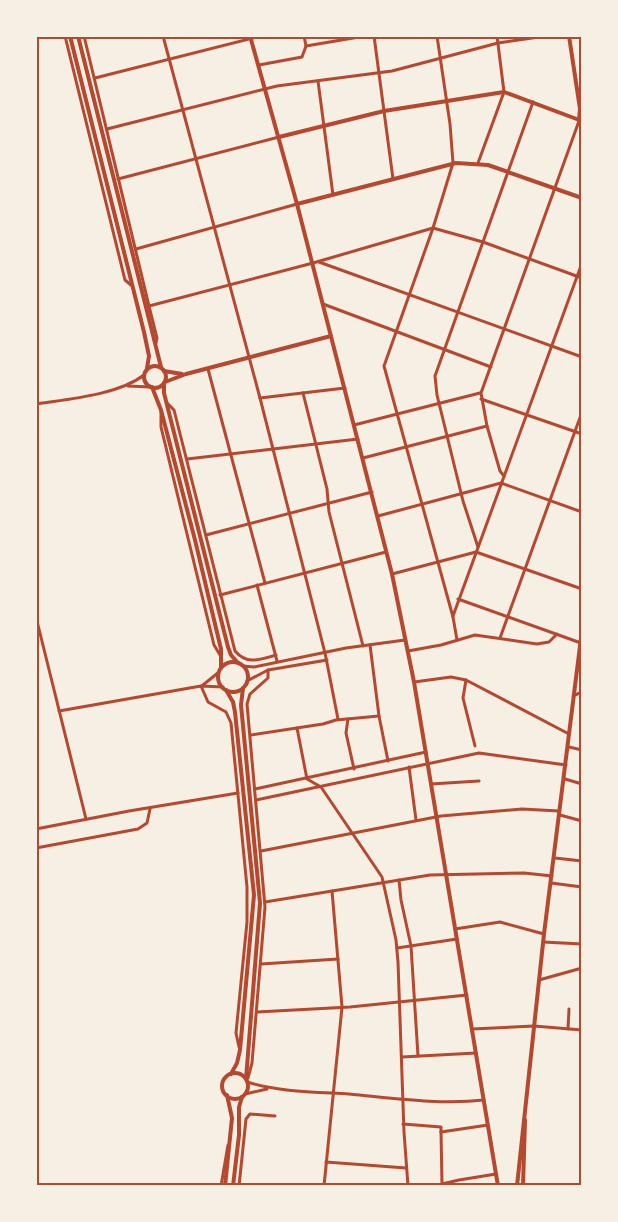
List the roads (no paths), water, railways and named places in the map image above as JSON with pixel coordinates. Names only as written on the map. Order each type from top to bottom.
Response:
[{"type":"street","points":[[65,36],[125,280],[133,286]]},
{"type":"street","points":[[70,36],[148,351],[145,382],[151,387],[161,410],[222,656],[219,680],[233,702],[240,792]]},
{"type":"street","points":[[78,36],[155,348],[166,376],[164,383],[166,402],[228,647],[231,655],[247,673],[247,681],[240,699],[252,790],[256,800],[265,902],[252,1063],[246,1080]]},
{"type":"street","points":[[84,36],[149,306],[156,338],[155,348]]},
{"type":"street","points":[[163,36],[326,653],[338,719]]},
{"type":"street","points":[[95,78],[261,36]]},
{"type":"street","points":[[259,65],[302,57],[306,46],[304,36]]},
{"type":"street","points":[[306,46],[365,36]]},
{"type":"street","points":[[374,36],[393,179]]},
{"type":"street","points":[[437,36],[447,100],[453,163],[433,228],[384,366],[453,617],[457,640]]},
{"type":"street","points":[[478,164],[504,92],[497,36]]},
{"type":"street","points":[[107,129],[266,89],[380,72],[498,43],[546,36]]},
{"type":"street","points":[[504,476],[500,471],[487,426],[481,393],[581,120],[569,36]]},
{"type":"street","points":[[250,37],[315,263],[323,304],[392,574],[414,682],[498,1185]]},
{"type":"street","points":[[318,81],[333,195]]},
{"type":"street","points":[[118,179],[384,111],[504,92],[581,120]]},
{"type":"street","points":[[477,547],[447,436],[435,376],[533,102]]},
{"type":"street","points":[[136,249],[453,163],[478,164],[508,172],[582,198]]},
{"type":"street","points":[[149,306],[315,263],[433,228],[483,242],[582,278]]},
{"type":"street","points":[[315,263],[582,357]]},
{"type":"street","points":[[453,617],[582,263]]},
{"type":"street","points":[[323,304],[491,367]]},
{"type":"street","points":[[123,386],[158,387],[186,374],[331,336]]},
{"type":"street","points":[[147,368],[154,366],[186,374]]},
{"type":"street","points":[[208,369],[265,583]]},
{"type":"street","points":[[36,404],[103,392],[123,386],[144,375]]},
{"type":"street","points":[[260,398],[345,388]]},
{"type":"street","points":[[303,393],[329,503],[329,512],[363,646]]},
{"type":"street","points":[[354,425],[481,393]]},
{"type":"street","points":[[481,399],[582,434]]},
{"type":"street","points":[[166,402],[174,410],[235,651],[240,657],[252,661],[276,655]]},
{"type":"street","points":[[500,638],[582,412]]},
{"type":"street","points":[[363,458],[487,426]]},
{"type":"street","points":[[187,459],[358,439]]},
{"type":"street","points":[[378,516],[501,483],[582,512]]},
{"type":"street","points":[[206,535],[372,492]]},
{"type":"street","points":[[220,595],[386,552]]},
{"type":"street","points":[[392,574],[476,552],[582,589]]},
{"type":"street","points":[[257,585],[278,661]]},
{"type":"street","points":[[458,599],[581,643]]},
{"type":"street","points":[[36,617],[86,819]]},
{"type":"street","points":[[517,1186],[543,942],[567,765],[582,630]]},
{"type":"street","points":[[408,651],[479,635],[540,644],[551,641],[557,634]]},
{"type":"street","points":[[36,637],[41,637]]},
{"type":"street","points":[[201,686],[229,663],[254,667],[405,640]]},
{"type":"street","points":[[370,645],[379,716],[388,761]]},
{"type":"street","points":[[247,681],[268,670],[327,660]]},
{"type":"street","points":[[233,1186],[239,1135],[239,1107],[244,1095],[246,1080],[260,903],[248,710],[249,698],[253,691],[268,678],[268,670]]},
{"type":"street","points":[[414,682],[451,677],[466,680],[570,734]]},
{"type":"street","points":[[466,680],[463,698],[475,746]]},
{"type":"street","points":[[59,711],[201,686],[235,691],[243,688]]},
{"type":"street","points":[[201,686],[208,702],[221,708],[229,717],[254,902],[240,1050],[237,1063],[223,1085],[232,1110],[232,1129],[223,1186]]},
{"type":"street","points":[[575,695],[582,692]]},
{"type":"street","points":[[251,735],[338,719],[379,716]]},
{"type":"street","points":[[348,719],[346,731],[354,769]]},
{"type":"street","points":[[297,728],[307,779],[321,787],[384,883],[397,948],[408,1186]]},
{"type":"street","points":[[569,747],[582,750]]},
{"type":"street","points":[[252,790],[426,752]]},
{"type":"street","points":[[256,800],[485,752],[567,765]]},
{"type":"street","points":[[409,767],[416,820]]},
{"type":"street","points":[[565,778],[582,784]]},
{"type":"street","points":[[431,784],[479,781]]},
{"type":"street","points":[[36,830],[240,792]]},
{"type":"street","points":[[36,848],[138,829],[147,823],[150,808]]},
{"type":"street","points":[[261,851],[436,817],[522,809],[560,813],[582,821]]},
{"type":"street","points":[[555,858],[582,861]]},
{"type":"street","points":[[265,902],[446,874],[524,873],[552,876]]},
{"type":"street","points":[[399,880],[411,946],[418,1056]]},
{"type":"street","points":[[551,883],[582,887]]},
{"type":"street","points":[[324,1186],[342,1007],[332,891]]},
{"type":"street","points":[[455,929],[500,922],[544,934]]},
{"type":"street","points":[[397,948],[457,939]]},
{"type":"street","points":[[543,942],[582,944]]},
{"type":"street","points":[[261,964],[338,959]]},
{"type":"street","points":[[539,980],[582,968]]},
{"type":"street","points":[[257,1012],[342,1007],[466,995]]},
{"type":"street","points":[[568,1029],[569,1009]]},
{"type":"street","points":[[472,1029],[534,1026],[582,1030]]},
{"type":"street","points":[[402,1057],[476,1053]]},
{"type":"street","points":[[231,1074],[239,1074],[246,1080],[271,1088],[403,1099],[484,1101]]},
{"type":"street","points":[[227,1095],[234,1099],[271,1088]]},
{"type":"street","points":[[239,1186],[248,1116],[254,1113],[275,1116]]},
{"type":"street","points":[[523,1186],[525,1117]]},
{"type":"street","points":[[404,1124],[441,1127],[442,1185],[459,1179],[496,1174]]},
{"type":"street","points":[[441,1132],[488,1125]]},
{"type":"street","points":[[326,1162],[406,1168]]}]
